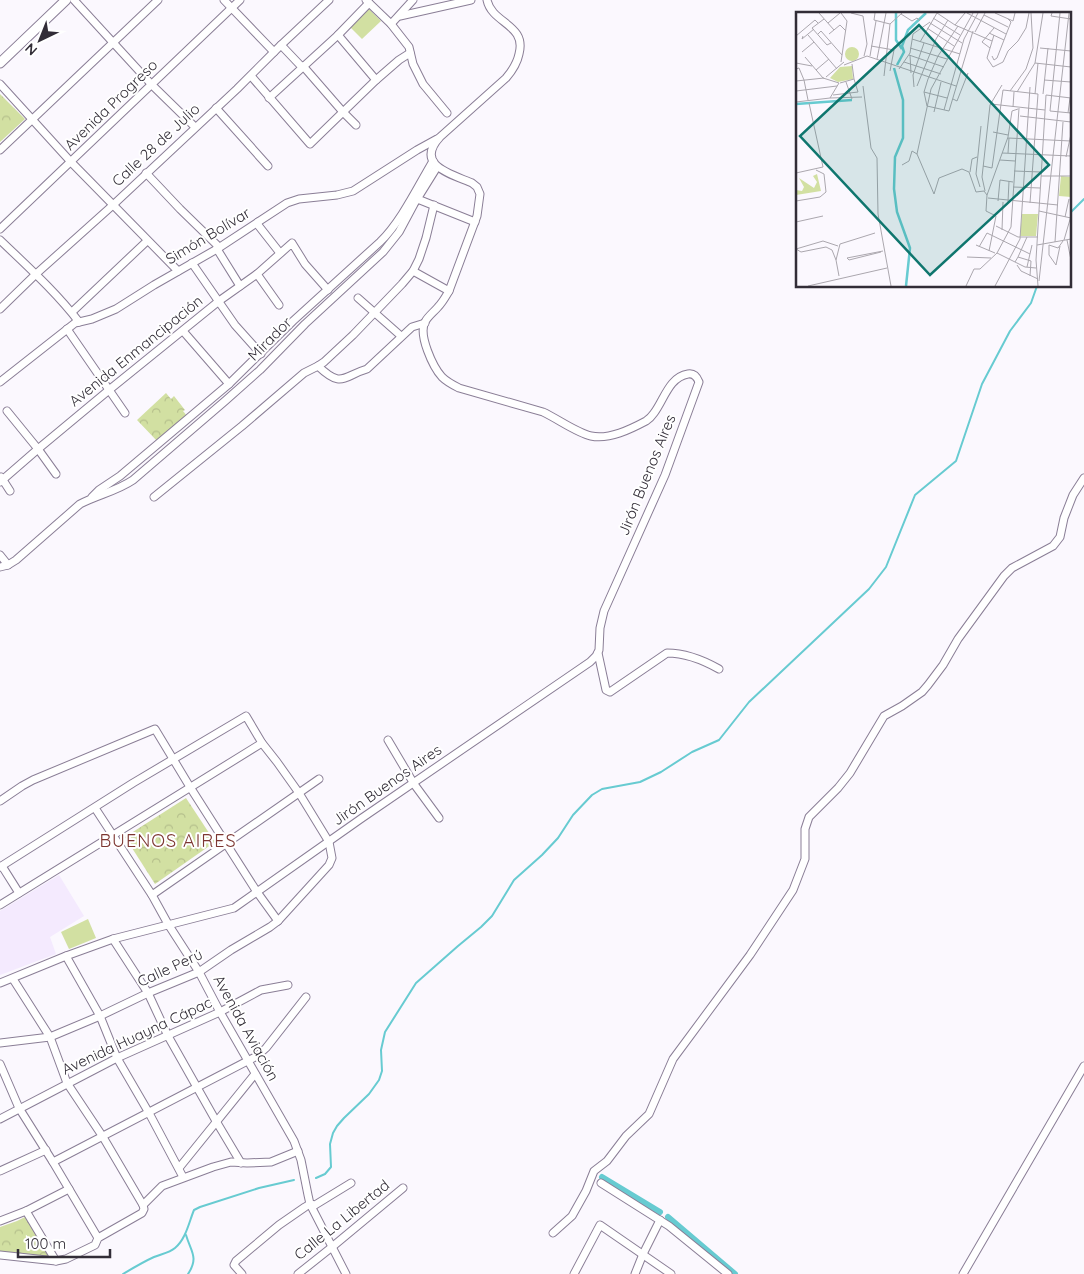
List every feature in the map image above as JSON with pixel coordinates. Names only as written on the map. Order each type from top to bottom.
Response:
[{"type":"main road","points":[[0,63],[66,0]]},
{"type":"street","points":[[74,0],[152,85],[195,127]]},
{"type":"street","points":[[0,150],[158,0]]},
{"type":"street","points":[[224,0],[274,52]]},
{"type":"street","name":"Avenida Progreso","points":[[0,229],[240,0]]},
{"type":"street","name":"Calle 28 de Julio","points":[[0,309],[113,205],[329,0]]},
{"type":"street","points":[[391,24],[413,0]]},
{"type":"street","points":[[400,16],[472,0]]},
{"type":"street","points":[[318,366],[324,372],[341,379],[348,378],[367,369],[412,326],[424,323],[449,291],[475,222],[480,194],[477,187],[472,183],[435,164],[431,153],[432,147],[440,137],[506,78],[517,60],[520,45],[518,35],[492,11],[487,0]]},
{"type":"street","points":[[269,98],[338,35],[367,2],[391,24],[410,47],[413,64],[423,84],[447,113]]},
{"type":"street","points":[[338,35],[376,80]]},
{"type":"street","points":[[281,45],[300,66],[304,66],[356,126]]},
{"type":"street","points":[[250,76],[310,144],[376,80],[410,53]]},
{"type":"street","points":[[0,84],[71,162],[178,271]]},
{"type":"street","points":[[216,108],[268,166]]},
{"type":"street","name":"Simón Bolívar","points":[[0,382],[75,323],[116,310],[287,203],[299,199],[338,195],[352,191],[440,137]]},
{"type":"street","name":"Mirador","points":[[0,568],[8,565],[27,551],[80,504],[133,480],[260,370],[305,324],[386,248],[399,232],[415,198],[435,164]]},
{"type":"street","points":[[146,174],[217,245],[240,286]]},
{"type":"street","points":[[415,198],[475,222]]},
{"type":"street","name":"Mirador","points":[[91,498],[100,489],[120,476],[229,384],[293,321],[385,238],[415,198]]},
{"type":"street","points":[[154,497],[244,425],[304,373],[318,366],[353,335],[402,284],[413,271],[419,259],[434,205]]},
{"type":"street","points":[[258,222],[258,225],[280,253]]},
{"type":"street","points":[[0,240],[36,274],[79,322]]},
{"type":"street","points":[[72,312],[147,241]]},
{"type":"street","name":"Avenida Enmancipación","points":[[1,479],[219,301],[257,274],[292,243],[305,264],[328,290]]},
{"type":"street","points":[[192,263],[235,326],[261,354]]},
{"type":"street","points":[[413,271],[449,291]]},
{"type":"street","points":[[257,274],[279,305]]},
{"type":"street","points":[[358,298],[401,336]]},
{"type":"street","name":"Jirón Buenos Aires","points":[[0,984],[66,956],[114,939],[234,908],[590,662],[598,653],[600,628],[604,611],[669,466],[689,407],[699,385],[699,379],[694,374],[689,374],[676,380],[667,391],[654,414],[647,420],[612,435],[592,436],[543,412],[465,390],[451,384],[438,372],[432,360],[423,333],[424,323]]},
{"type":"street","points":[[67,329],[125,413]]},
{"type":"street","points":[[183,330],[229,384]]},
{"type":"street","points":[[7,411],[38,448],[56,474]]},
{"type":"street","points":[[553,1233],[572,1216],[594,1171],[608,1161],[626,1136],[649,1114],[672,1059],[750,954],[793,890],[805,859],[805,829],[808,816],[838,788],[850,773],[884,716],[922,692],[928,685],[944,665],[958,639],[1004,576],[1012,568],[1053,546],[1060,537],[1064,518],[1073,495],[1084,478]]},
{"type":"street","points":[[1,479],[10,492]]},
{"type":"street","points":[[0,555],[8,565]]},
{"type":"street","points":[[598,653],[607,692],[610,692],[667,652],[678,653],[708,663],[719,669]]},
{"type":"street","points":[[19,893],[1,866],[246,716],[262,743],[278,762],[299,793],[329,842]]},
{"type":"street","points":[[0,801],[33,780],[155,729],[226,844],[278,921]]},
{"type":"street","points":[[388,740],[414,784],[439,818]]},
{"type":"street","points":[[0,905],[262,743]]},
{"type":"street","points":[[152,896],[319,779]]},
{"type":"street","name":"Avenida Aviación","points":[[95,808],[199,972],[294,1141],[301,1160],[310,1204],[346,1274]]},
{"type":"street","name":"Calle Perú","points":[[0,1043],[50,1037],[199,972],[278,921],[331,862],[329,842]]},
{"type":"street","points":[[114,939],[148,993],[168,1036],[241,1163]]},
{"type":"street","points":[[66,956],[100,1016],[117,1058],[149,1113],[183,1178]]},
{"type":"street","points":[[0,1255],[56,1261],[66,1259],[95,1245],[98,1238],[142,1213],[144,1209],[103,1137],[67,1083],[50,1037],[13,979]]},
{"type":"street","name":"Avenida Huayna Cápac","points":[[0,1119],[117,1058],[220,1012],[261,990],[288,985]]},
{"type":"street","points":[[53,1162],[262,1053],[306,997]]},
{"type":"street","points":[[0,1064],[2,1074],[19,1108],[98,1238]]},
{"type":"street","points":[[963,1274],[1084,1066]]},
{"type":"street","points":[[178,1168],[255,1074]]},
{"type":"street","points":[[0,1171],[46,1150]]},
{"type":"street","points":[[143,1205],[162,1186],[213,1166],[231,1162],[257,1164],[271,1162],[298,1152]]},
{"type":"street","points":[[242,1274],[234,1266],[236,1261],[279,1225],[310,1204],[315,1205],[351,1183]]},
{"type":"street","points":[[601,1183],[660,1220],[728,1274]]},
{"type":"street","name":"Calle La Libertad","points":[[298,1274],[403,1188]]},
{"type":"street","points":[[0,1221],[26,1211],[69,1190]]},
{"type":"street","points":[[26,1211],[56,1261]]},
{"type":"street","points":[[635,1274],[660,1220]]},
{"type":"street","points":[[574,1274],[600,1225],[671,1274]]},
{"type":"shaded area","points":[[59,875],[84,916],[50,937],[56,954],[0,975],[0,911]]},
{"type":"green space","points":[[369,9],[381,21],[362,39],[350,27]]},
{"type":"green space","points":[[0,94],[25,119],[0,142]]},
{"type":"green space","points":[[166,393],[171,399],[174,396],[185,410],[183,411],[187,416],[157,441],[137,420]]},
{"type":"green space","points":[[186,798],[215,842],[155,884],[125,837]]},
{"type":"green space","points":[[88,919],[96,938],[69,949],[61,932]]},
{"type":"green space","points":[[25,1217],[50,1257],[0,1252],[0,1227]]},
{"type":"waterway","points":[[1072,211],[1084,199]]},
{"type":"waterway","points":[[316,1178],[325,1174],[331,1167],[330,1144],[337,1126],[369,1094],[379,1080],[382,1071],[381,1050],[385,1032],[416,983],[492,916],[514,880],[558,838],[573,815],[592,795],[602,789],[640,782],[661,772],[692,752],[719,740],[749,702],[869,589],[886,567],[915,495],[956,461],[982,384],[1010,331],[1031,303],[1036,288]]},
{"type":"waterway","points":[[602,1177],[660,1212]]},
{"type":"waterway","points":[[123,1274],[175,1248],[185,1235],[194,1210],[259,1188],[294,1180]]},
{"type":"waterway","points":[[668,1217],[735,1274]]},
{"type":"waterway","points":[[186,1235],[194,1259],[188,1274]]},
{"type":"district","name":"BUENOS AIRES","points":[[168,841]]}]
